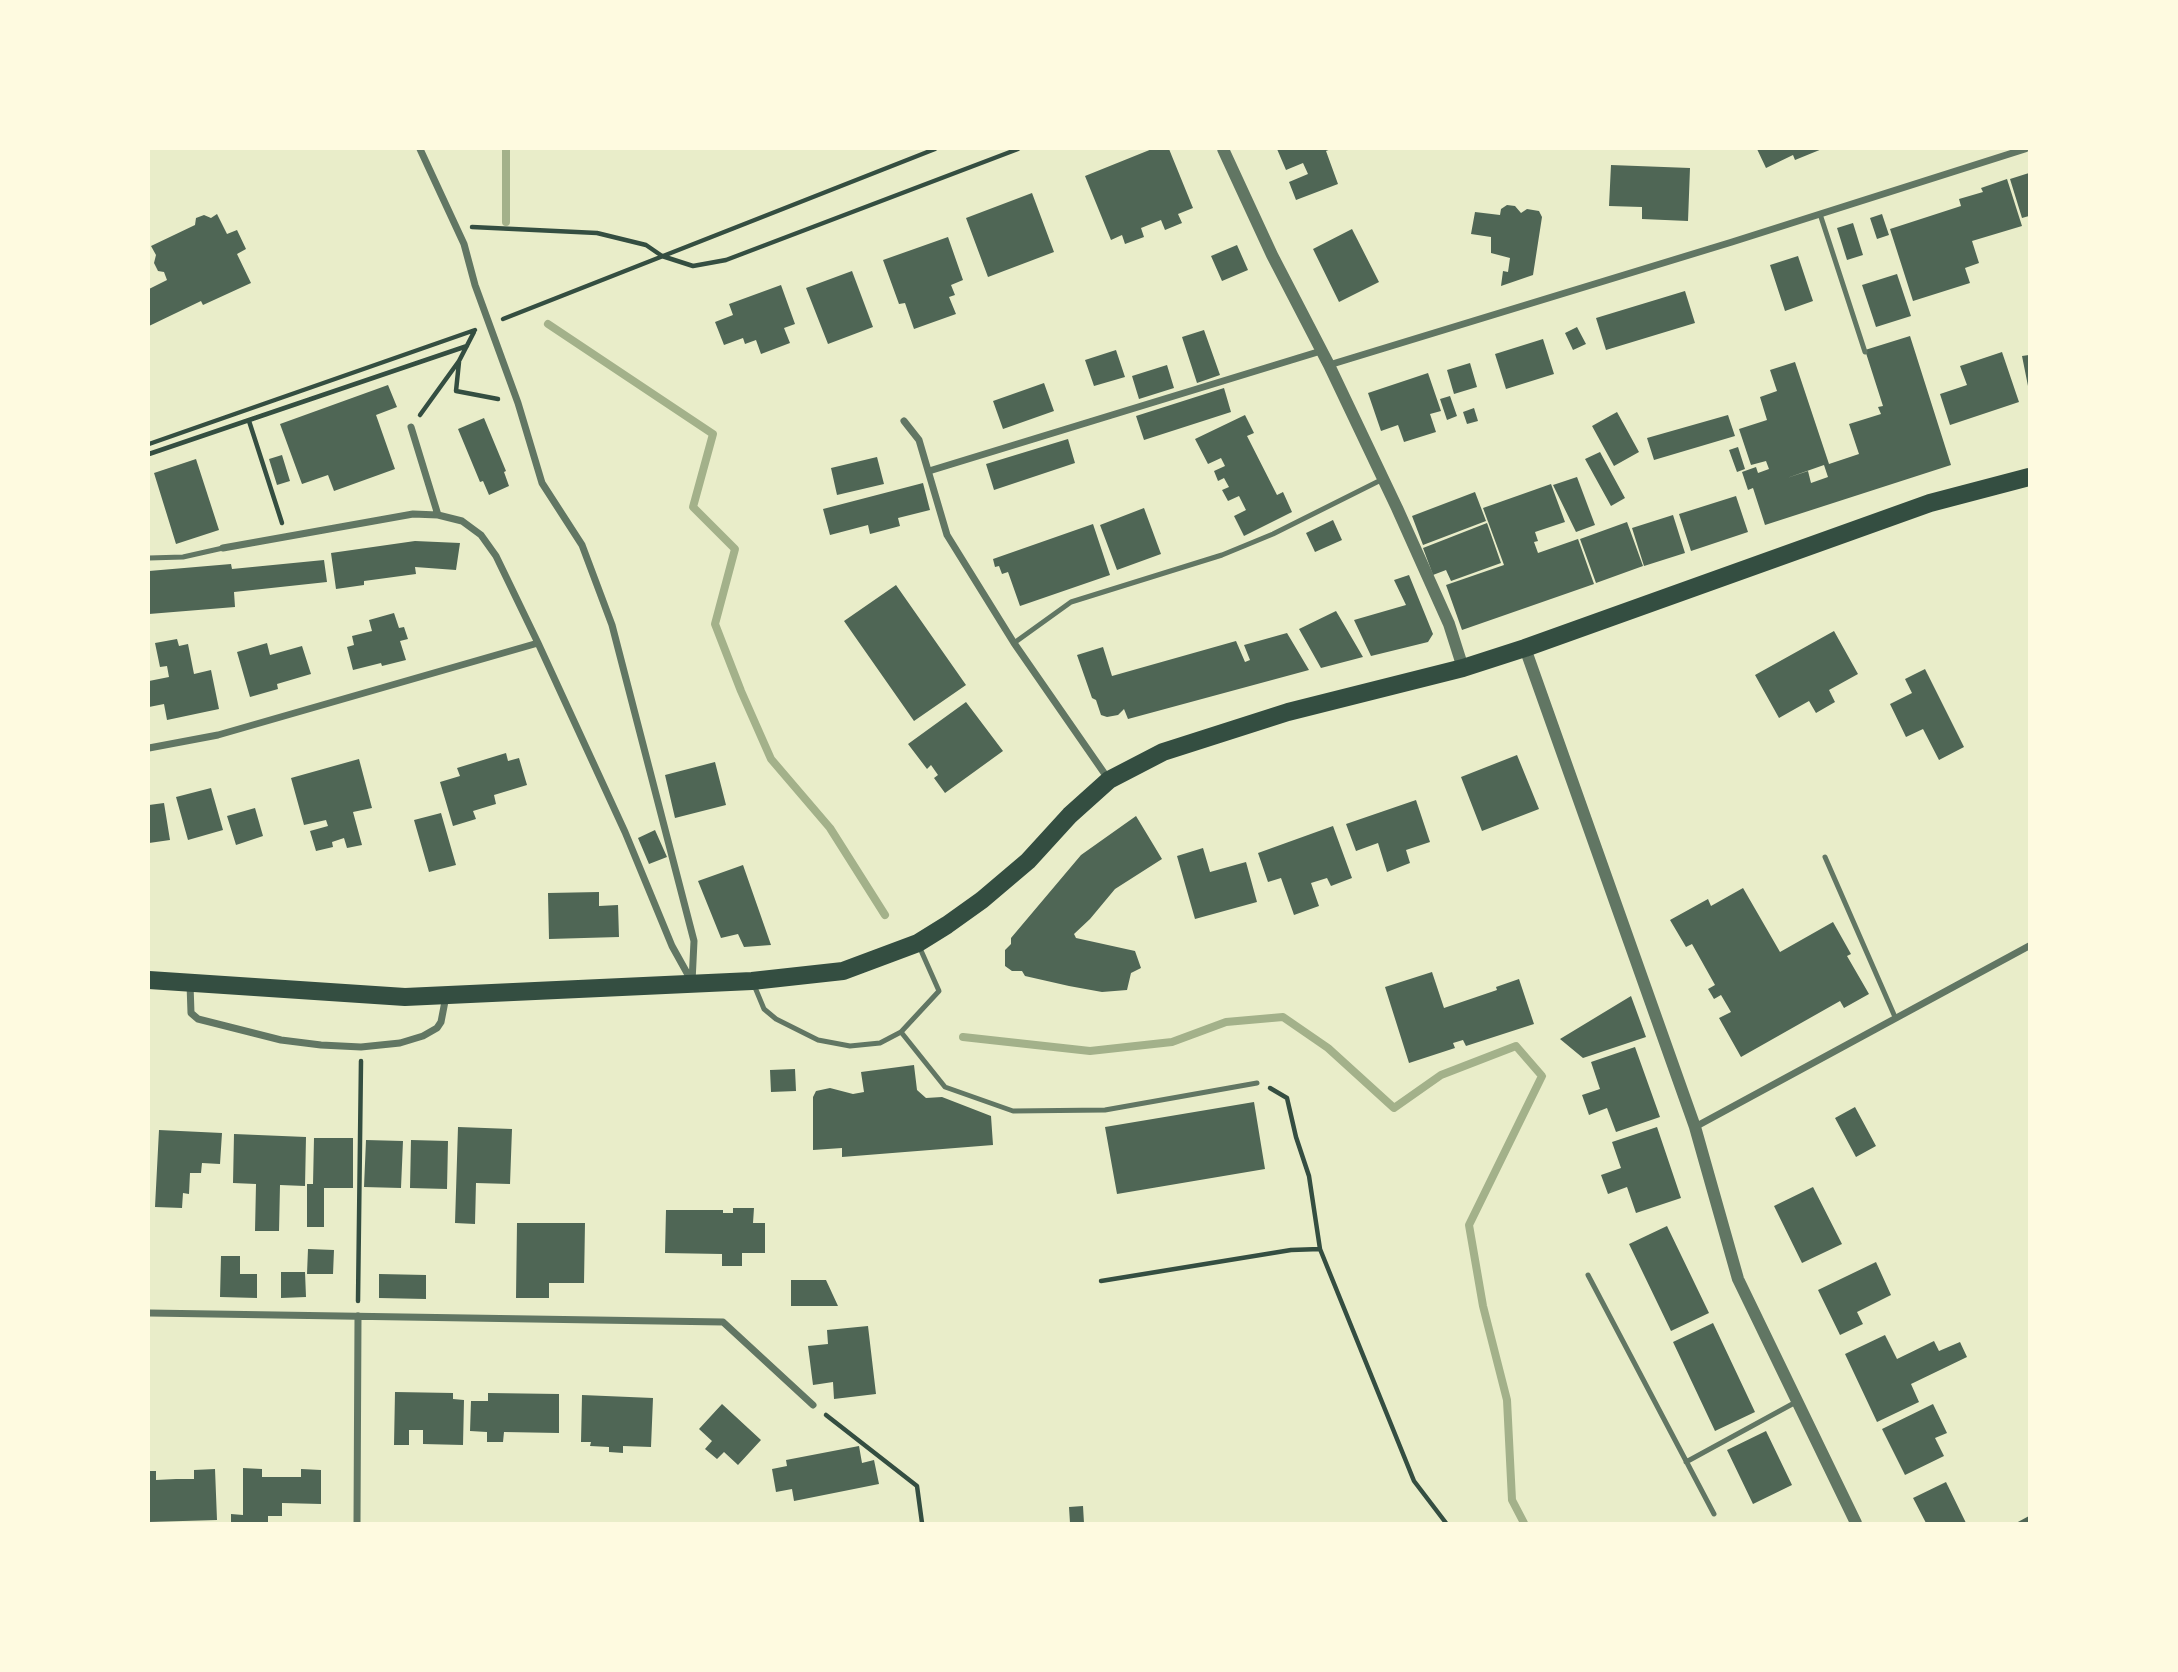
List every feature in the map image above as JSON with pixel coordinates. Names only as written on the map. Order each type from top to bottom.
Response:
[{"type":"main road","points":[[149,980],[384,996],[752,981],[843,971],[918,943],[991,892],[1028,861],[1070,815],[1109,780],[1163,752],[1288,712],[1463,668],[1930,503],[2029,477]]},
{"type":"street","points":[[419,149],[464,244],[475,285],[518,403],[542,483],[582,545],[612,625],[694,941],[692,982]]},
{"type":"street","points":[[1223,149],[1272,255],[1329,365],[1383,479],[1449,624],[1463,668]]},
{"type":"street","points":[[1329,365],[2025,149]]},
{"type":"street","points":[[929,471],[1321,351]]},
{"type":"street","points":[[904,421],[919,440],[947,535],[1014,643],[1109,780]]},
{"type":"street","points":[[411,427],[438,515]]},
{"type":"street","points":[[223,548],[413,514],[438,515],[462,521],[481,535],[496,556],[538,643],[625,832],[672,946],[692,982]]},
{"type":"street","points":[[149,748],[218,735],[538,643]]},
{"type":"street","points":[[1525,648],[1695,1127],[1738,1279],[1856,1523]]},
{"type":"street","points":[[1695,1127],[2029,946]]},
{"type":"street","points":[[190,984],[191,1013],[198,1019],[281,1040],[321,1045],[361,1046],[423,1037],[441,1022],[446,995]]},
{"type":"street","points":[[149,1313],[723,1322],[813,1405]]},
{"type":"street","points":[[357,1523],[358,1316]]},
{"type":"lane","points":[[1820,214],[1866,352]]},
{"type":"lane","points":[[1014,643],[1071,602],[1222,555],[1273,534],[1383,479]]},
{"type":"lane","points":[[149,558],[183,557],[223,548]]},
{"type":"lane","points":[[1825,857],[1895,1017]]},
{"type":"lane","points":[[752,981],[764,1009],[776,1019],[818,1040],[850,1046],[880,1044],[901,1032],[939,992],[918,943]]},
{"type":"lane","points":[[901,1032],[945,1087],[1013,1111],[1105,1110],[1257,1083]]},
{"type":"lane","points":[[1588,1275],[1714,1514]]},
{"type":"lane","points":[[1686,1462],[1796,1402]]},
{"type":"path","points":[[558,298],[935,149]]},
{"type":"path","points":[[457,228],[489,226],[597,233],[646,245],[663,256],[693,266],[726,260],[1018,149]]},
{"type":"path","points":[[411,427],[459,361],[475,330]]},
{"type":"path","points":[[149,444],[439,343]]},
{"type":"path","points":[[149,454],[467,346]]},
{"type":"path","points":[[459,361],[456,391],[518,403]]},
{"type":"path","points":[[249,421],[286,537]]},
{"type":"path","points":[[358,1316],[361,1046]]},
{"type":"path","points":[[1257,1083],[1273,1088],[1287,1098],[1296,1137],[1310,1176],[1320,1249],[1414,1481],[1446,1523]]},
{"type":"path","points":[[1101,1281],[1291,1250],[1320,1249]]},
{"type":"path","points":[[813,1405],[917,1486],[922,1523]]},
{"type":"building","points":[[1152,149],[1169,149],[1193,208],[1178,214],[1182,223],[1165,230],[1161,220],[1141,228],[1144,237],[1125,244],[1122,235],[1111,240],[1085,176]]},
{"type":"building","points":[[1277,149],[1331,149],[1326,151],[1338,184],[1296,200],[1289,182],[1308,174],[1303,163],[1286,170]]},
{"type":"building","points":[[1757,149],[1822,149],[1795,160],[1793,155],[1766,168]]},
{"type":"building","points":[[1611,165],[1690,168],[1688,221],[1642,219],[1642,207],[1609,206]]},
{"type":"building","points":[[2029,173],[2029,216],[2022,218],[2010,179]]},
{"type":"building","points":[[2007,179],[2022,226],[1972,241],[1979,263],[1965,268],[1970,283],[1913,301],[1890,229],[1961,206],[1959,199],[1983,192],[1981,188]]},
{"type":"building","points":[[1032,193],[1054,252],[988,277],[966,218]]},
{"type":"building","points":[[1507,205],[1515,206],[1521,213],[1527,209],[1539,211],[1542,217],[1533,275],[1501,286],[1503,271],[1508,272],[1510,258],[1491,253],[1491,237],[1471,234],[1475,212],[1500,215],[1501,209]]},
{"type":"building","points":[[217,214],[227,234],[237,230],[246,249],[237,254],[251,283],[203,305],[201,301],[149,326],[149,289],[167,280],[164,272],[158,271],[154,263],[156,255],[151,246],[195,225],[196,218],[204,215],[211,218]]},
{"type":"building","points":[[1882,214],[1889,235],[1877,239],[1870,218]]},
{"type":"building","points":[[1853,223],[1863,255],[1847,260],[1837,228]]},
{"type":"building","points":[[1352,229],[1379,282],[1339,302],[1313,249]]},
{"type":"building","points":[[948,237],[963,280],[951,285],[955,295],[949,297],[956,314],[914,329],[905,303],[899,304],[883,260]]},
{"type":"building","points":[[1237,245],[1248,270],[1222,281],[1211,256]]},
{"type":"building","points":[[1798,256],[1813,301],[1785,311],[1770,265]]},
{"type":"building","points":[[852,271],[873,327],[828,344],[806,288]]},
{"type":"building","points":[[1897,274],[1911,316],[1876,327],[1862,285]]},
{"type":"building","points":[[781,285],[795,324],[784,328],[790,343],[761,354],[756,340],[745,344],[743,338],[724,345],[715,322],[733,315],[729,304]]},
{"type":"building","points":[[1685,291],[1695,323],[1606,350],[1596,318]]},
{"type":"building","points":[[1577,327],[1586,344],[1573,350],[1565,333]]},
{"type":"building","points":[[1204,330],[1220,375],[1197,383],[1182,337]]},
{"type":"building","points":[[1910,336],[1951,465],[1765,525],[1753,488],[1748,490],[1742,472],[1756,467],[1758,473],[1769,469],[1766,461],[1751,465],[1739,429],[1767,420],[1760,397],[1777,391],[1770,370],[1795,362],[1829,464],[1859,454],[1849,424],[1881,414],[1878,407],[1883,406],[1865,350]],"holes":[[[1824,465],[1828,477],[1811,483],[1808,471],[1787,478]]]},
{"type":"building","points":[[1543,339],[1554,374],[1506,389],[1495,354]]},
{"type":"building","points":[[1116,350],[1125,377],[1094,386],[1085,360]]},
{"type":"building","points":[[2002,352],[2019,402],[1950,425],[1940,394],[1967,385],[1960,366]]},
{"type":"building","points":[[2029,355],[2029,386],[2028,386],[2022,356]]},
{"type":"building","points":[[1470,363],[1477,387],[1454,394],[1447,370]]},
{"type":"building","points":[[1167,365],[1174,388],[1139,399],[1132,376]]},
{"type":"building","points":[[1428,373],[1441,411],[1430,414],[1436,432],[1404,442],[1398,425],[1381,431],[1368,393]]},
{"type":"building","points":[[1044,383],[1054,411],[1003,429],[993,401]]},
{"type":"building","points":[[388,385],[397,407],[376,415],[395,469],[334,491],[328,475],[302,484],[280,424]]},
{"type":"building","points":[[1224,388],[1231,412],[1144,440],[1136,416]]},
{"type":"building","points":[[1450,396],[1457,416],[1447,420],[1440,399]]},
{"type":"building","points":[[1474,408],[1478,421],[1467,424],[1463,412]]},
{"type":"building","points":[[1617,412],[1639,452],[1614,466],[1592,426]]},
{"type":"building","points":[[1245,415],[1254,433],[1247,436],[1277,495],[1283,492],[1292,512],[1244,536],[1234,516],[1246,510],[1239,496],[1228,501],[1222,490],[1229,487],[1224,478],[1218,481],[1214,471],[1225,466],[1221,458],[1208,464],[1195,439]]},
{"type":"building","points":[[1728,415],[1735,436],[1654,460],[1647,438]]},
{"type":"building","points":[[484,418],[506,471],[504,472],[509,486],[489,495],[483,481],[480,482],[458,429]]},
{"type":"building","points":[[1068,439],[1075,463],[994,490],[986,464]]},
{"type":"building","points":[[1738,447],[1745,469],[1737,472],[1729,450]]},
{"type":"building","points":[[1600,452],[1625,498],[1611,506],[1585,459]]},
{"type":"building","points":[[282,455],[290,481],[277,485],[269,459]]},
{"type":"building","points":[[877,457],[884,484],[837,495],[831,468]]},
{"type":"building","points":[[196,459],[219,530],[176,544],[154,473]]},
{"type":"building","points":[[1577,477],[1595,525],[1576,532],[1553,485]]},
{"type":"building","points":[[923,483],[930,510],[898,518],[900,526],[870,534],[868,525],[830,535],[823,509]]},
{"type":"building","points":[[1551,484],[1565,522],[1535,532],[1538,541],[1534,542],[1538,553],[1578,539],[1594,584],[1462,630],[1446,585],[1504,565],[1483,508]]},
{"type":"building","points":[[1475,492],[1486,521],[1423,545],[1412,516]]},
{"type":"building","points":[[1736,496],[1748,532],[1691,551],[1679,514]]},
{"type":"building","points":[[1144,508],[1161,554],[1117,570],[1100,525]]},
{"type":"building","points":[[1673,515],[1685,553],[1644,566],[1632,528]]},
{"type":"building","points":[[1333,520],[1342,540],[1315,552],[1306,533]]},
{"type":"building","points":[[1627,522],[1643,566],[1596,583],[1580,539]]},
{"type":"building","points":[[1487,523],[1501,563],[1451,581],[1446,570],[1433,575],[1423,548]]},
{"type":"building","points":[[1093,524],[1110,575],[1020,606],[1008,572],[1002,574],[999,566],[995,567],[993,559]]},
{"type":"building","points":[[415,541],[460,543],[456,570],[415,567],[416,574],[364,581],[364,585],[336,589],[331,553]]},
{"type":"building","points":[[324,560],[327,582],[234,592],[235,607],[149,614],[149,571],[231,564],[232,569]]},
{"type":"building","points":[[1409,575],[1433,634],[1428,642],[1371,656],[1354,620],[1406,605],[1394,580]]},
{"type":"building","points":[[896,585],[966,685],[914,721],[844,621]]},
{"type":"building","points":[[1336,611],[1363,657],[1321,668],[1299,629]]},
{"type":"building","points":[[394,613],[399,628],[404,627],[408,639],[400,641],[406,660],[353,670],[347,647],[354,645],[352,636],[372,631],[369,620]]},
{"type":"building","points":[[1834,631],[1858,674],[1829,690],[1835,702],[1816,713],[1809,701],[1779,718],[1755,675]]},
{"type":"building","points":[[1287,633],[1309,670],[1128,719],[1124,709],[1118,715],[1101,715],[1077,655],[1103,647],[1112,676],[1236,641],[1245,662],[1250,660],[1244,645]]},
{"type":"building","points":[[177,639],[179,646],[188,644],[194,674],[211,670],[219,709],[167,720],[164,704],[149,707],[149,681],[169,677],[167,666],[160,667],[155,643]]},
{"type":"building","points":[[267,643],[270,655],[302,646],[311,674],[277,684],[278,689],[250,697],[237,652]]},
{"type":"building","points":[[1925,669],[1964,747],[1939,760],[1923,729],[1906,737],[1890,704],[1912,693],[1905,679]]},
{"type":"building","points":[[966,702],[1003,751],[945,793],[934,778],[938,775],[931,765],[927,769],[908,744]]},
{"type":"building","points":[[506,753],[508,761],[519,758],[527,785],[494,795],[496,804],[473,811],[476,819],[453,826],[440,782],[460,776],[457,768]]},
{"type":"building","points":[[1517,755],[1539,809],[1482,831],[1461,777]]},
{"type":"building","points":[[359,759],[372,808],[353,812],[362,845],[347,848],[344,838],[332,842],[333,847],[316,851],[310,831],[328,826],[326,820],[304,825],[291,778]]},
{"type":"building","points":[[715,762],[726,805],[675,818],[665,775]]},
{"type":"building","points":[[211,788],[223,830],[188,840],[176,797]]},
{"type":"building","points":[[1416,800],[1430,842],[1406,850],[1410,863],[1387,872],[1378,843],[1356,851],[1346,824]]},
{"type":"building","points":[[164,803],[170,840],[149,843],[149,805]]},
{"type":"building","points":[[255,808],[263,836],[236,845],[227,816]]},
{"type":"building","points":[[441,813],[456,865],[429,872],[414,820]]},
{"type":"building","points":[[1136,816],[1162,859],[1115,889],[1074,934],[1076,938],[1135,951],[1141,968],[1131,973],[1127,990],[1102,992],[1069,986],[1025,976],[1022,971],[1012,971],[1005,966],[1005,950],[1011,944],[1011,938],[1081,855]]},
{"type":"building","points":[[1333,826],[1352,878],[1331,886],[1327,878],[1311,883],[1319,906],[1294,915],[1281,878],[1268,882],[1258,853]]},
{"type":"building","points":[[655,830],[667,857],[649,864],[638,838]]},
{"type":"building","points":[[1203,848],[1210,872],[1246,862],[1257,902],[1195,919],[1177,856]]},
{"type":"building","points":[[743,865],[771,945],[744,947],[738,934],[721,938],[698,881]]},
{"type":"building","points":[[1743,888],[1780,952],[1833,922],[1851,954],[1847,956],[1869,994],[1844,1008],[1840,1001],[1741,1057],[1719,1018],[1731,1012],[1721,995],[1714,999],[1708,989],[1715,985],[1692,944],[1686,947],[1670,920],[1708,899],[1711,906]]},
{"type":"building","points":[[599,892],[599,906],[618,905],[619,937],[549,939],[548,893]]},
{"type":"building","points":[[1432,972],[1444,1008],[1497,990],[1496,987],[1519,979],[1534,1024],[1466,1046],[1463,1040],[1453,1043],[1455,1048],[1409,1063],[1385,987]]},
{"type":"building","points":[[1631,996],[1646,1037],[1583,1058],[1560,1039]]},
{"type":"building","points":[[1635,1047],[1660,1117],[1616,1132],[1607,1108],[1589,1115],[1582,1095],[1600,1089],[1591,1062]]},
{"type":"building","points":[[914,1065],[917,1090],[926,1098],[942,1097],[991,1116],[993,1145],[842,1157],[842,1148],[813,1150],[813,1097],[816,1091],[830,1088],[853,1094],[864,1092],[861,1072]]},
{"type":"building","points":[[795,1069],[796,1091],[771,1092],[770,1070]]},
{"type":"building","points":[[1254,1102],[1265,1169],[1117,1194],[1105,1127]]},
{"type":"building","points":[[1855,1107],[1876,1146],[1856,1157],[1835,1118]]},
{"type":"building","points":[[458,1127],[512,1129],[510,1184],[476,1183],[475,1224],[455,1223]]},
{"type":"building","points":[[1657,1127],[1681,1198],[1636,1213],[1627,1187],[1608,1194],[1601,1175],[1621,1168],[1612,1142]]},
{"type":"building","points":[[159,1130],[222,1133],[220,1164],[202,1163],[201,1173],[190,1173],[189,1194],[183,1193],[182,1208],[155,1207]]},
{"type":"building","points":[[234,1134],[306,1137],[305,1186],[280,1185],[279,1231],[255,1231],[256,1184],[233,1183]]},
{"type":"building","points":[[314,1138],[353,1138],[353,1188],[324,1188],[324,1227],[307,1227],[307,1184],[313,1184]]},
{"type":"building","points":[[366,1140],[403,1141],[401,1188],[364,1187]]},
{"type":"building","points":[[411,1140],[448,1141],[447,1189],[410,1188]]},
{"type":"building","points":[[1813,1187],[1842,1244],[1802,1263],[1774,1206]]},
{"type":"building","points":[[733,1208],[754,1208],[753,1223],[765,1223],[765,1253],[742,1253],[742,1266],[722,1266],[722,1254],[665,1253],[666,1210],[723,1210],[723,1213],[733,1213]]},
{"type":"building","points":[[517,1223],[585,1223],[584,1283],[549,1283],[549,1298],[516,1298]]},
{"type":"building","points":[[1667,1226],[1709,1313],[1671,1331],[1629,1244]]},
{"type":"building","points":[[308,1249],[334,1250],[333,1274],[307,1274]]},
{"type":"building","points":[[221,1256],[240,1256],[240,1274],[257,1274],[257,1298],[220,1297]]},
{"type":"building","points":[[1876,1262],[1891,1295],[1857,1312],[1863,1324],[1840,1335],[1818,1290]]},
{"type":"building","points":[[281,1272],[305,1272],[306,1297],[281,1298]]},
{"type":"building","points":[[379,1274],[426,1275],[426,1299],[379,1298]]},
{"type":"building","points":[[791,1280],[826,1280],[838,1306],[791,1306]]},
{"type":"building","points":[[1713,1323],[1755,1412],[1715,1431],[1673,1342]]},
{"type":"building","points":[[868,1326],[876,1394],[834,1399],[833,1382],[813,1385],[808,1346],[828,1344],[827,1330]]},
{"type":"building","points":[[1885,1335],[1897,1359],[1934,1341],[1939,1351],[1960,1342],[1967,1357],[1911,1384],[1919,1402],[1877,1422],[1845,1354]]},
{"type":"building","points":[[395,1392],[453,1393],[453,1399],[464,1400],[463,1445],[423,1444],[423,1430],[409,1430],[409,1445],[394,1445]]},
{"type":"building","points":[[488,1393],[559,1394],[559,1433],[504,1432],[503,1442],[487,1442],[487,1432],[470,1431],[471,1401],[488,1401]]},
{"type":"building","points":[[582,1395],[653,1398],[651,1447],[623,1446],[623,1453],[609,1452],[609,1447],[590,1446],[591,1442],[581,1442]]},
{"type":"building","points":[[722,1404],[761,1440],[738,1465],[724,1452],[717,1459],[705,1449],[712,1441],[699,1429]]},
{"type":"building","points":[[1933,1404],[1947,1433],[1935,1438],[1944,1456],[1905,1475],[1882,1429]]},
{"type":"building","points":[[1766,1431],[1792,1485],[1753,1504],[1727,1450]]},
{"type":"building","points":[[859,1446],[862,1463],[874,1460],[879,1484],[794,1501],[792,1489],[776,1492],[772,1469],[787,1466],[786,1460]]},
{"type":"building","points":[[243,1468],[262,1469],[262,1477],[301,1477],[301,1469],[321,1470],[321,1504],[282,1503],[282,1516],[268,1516],[268,1523],[231,1523],[231,1514],[243,1515]]},
{"type":"building","points":[[215,1469],[217,1520],[149,1522],[149,1471],[156,1471],[156,1480],[194,1479],[194,1470]]},
{"type":"building","points":[[1946,1482],[1966,1523],[1926,1523],[1913,1498]]},
{"type":"building","points":[[1083,1506],[1084,1523],[1070,1523],[1069,1507]]},
{"type":"building","points":[[2029,1516],[2029,1523],[2016,1523]]},
{"type":"waterway","points":[[506,149],[506,222]]},
{"type":"waterway","points":[[548,324],[713,434],[693,507],[735,549],[715,624],[771,759],[830,828],[885,915]]},
{"type":"waterway","points":[[963,1037],[1090,1051],[1172,1042],[1226,1022],[1283,1017],[1328,1048],[1394,1108],[1441,1075],[1516,1046],[1542,1076],[1469,1225],[1483,1306],[1507,1400],[1512,1500],[1524,1523]]}]
